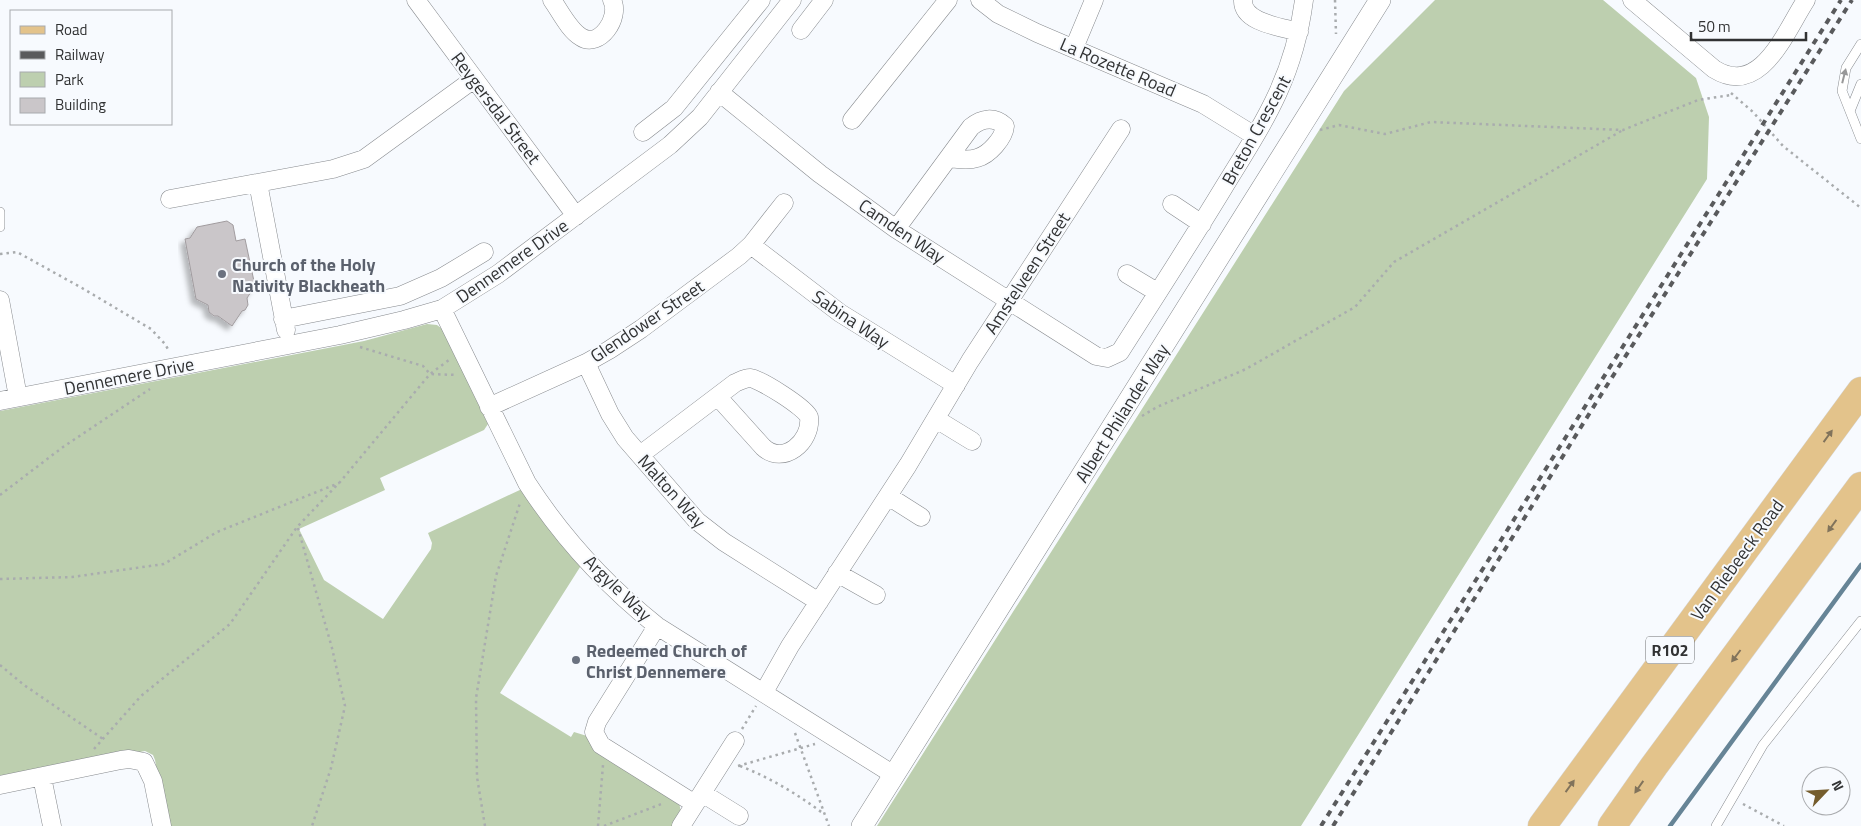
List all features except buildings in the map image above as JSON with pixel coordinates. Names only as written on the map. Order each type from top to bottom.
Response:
[{"type":"main road","name":"Van Riebeeck Road","points":[[1542,826],[1861,391]]},
{"type":"main road","points":[[1612,826],[1861,486]]},
{"type":"street","name":"Reygersdal Street","points":[[416,0],[576,216]]},
{"type":"street","points":[[552,0],[579,36],[589,40],[597,37],[612,23],[616,10],[612,0]]},
{"type":"street","points":[[643,132],[674,108],[760,0]]},
{"type":"street","name":"Dennemere Drive","points":[[0,401],[340,335],[404,320],[442,308],[498,274],[670,145],[700,117],[792,0]]},
{"type":"street","points":[[800,30],[824,0]]},
{"type":"street","points":[[852,120],[948,0]]},
{"type":"street","name":"La Rozette Road","points":[[980,0],[1004,17],[1196,101],[1255,136]]},
{"type":"street","points":[[1074,48],[1094,0]]},
{"type":"street","points":[[1243,0],[1243,6],[1250,16],[1299,32]]},
{"type":"street","name":"Breton Crescent","points":[[1096,356],[1111,357],[1120,352],[1202,224],[1255,136],[1281,90],[1293,58],[1304,0]]},
{"type":"street","name":"Albert Philander Way","points":[[862,826],[1380,0]]},
{"type":"street","points":[[1632,0],[1714,69],[1725,75],[1743,76],[1756,72],[1764,65],[1806,0]]},
{"type":"street","points":[[170,199],[333,169],[364,159],[474,79]]},
{"type":"street","name":"Camden Way","points":[[719,92],[820,174],[896,229],[1008,302],[1096,356]]},
{"type":"street","name":"Amstelveen Street","points":[[764,692],[1008,302],[1121,128]]},
{"type":"street","points":[[896,229],[949,158]]},
{"type":"street","points":[[258,183],[288,345]]},
{"type":"street","name":"Glendower Street","points":[[489,407],[586,363],[641,329],[725,267],[751,245],[784,203]]},
{"type":"street","points":[[1172,204],[1202,224]]},
{"type":"street","name":"Sabina Way","points":[[751,245],[840,313],[956,385]]},
{"type":"street","points":[[283,319],[400,296],[441,278],[484,252]]},
{"type":"street","points":[[1127,274],[1158,292]]},
{"type":"street","points":[[0,300],[18,397]]},
{"type":"street","name":"Argyle Way","points":[[442,308],[527,483],[541,505],[605,580],[630,605],[657,626],[894,775]]},
{"type":"street","name":"Malton Way","points":[[586,363],[617,426],[676,500],[709,532],[819,602]]},
{"type":"street","points":[[640,456],[718,397],[741,380],[751,378],[758,380],[808,413],[810,422],[808,430],[792,452],[780,455],[771,454],[718,397]]},
{"type":"street","points":[[936,419],[972,441]]},
{"type":"street","points":[[888,496],[921,517]]},
{"type":"street","points":[[837,573],[876,595]]},
{"type":"street","points":[[657,626],[595,727],[595,737],[605,748],[676,793],[698,798],[739,816]]},
{"type":"street","points":[[681,826],[735,740]]},
{"type":"street","points":[[0,785],[129,759],[144,762],[153,781],[162,826]]},
{"type":"street","points":[[42,777],[52,826]]},
{"type":"lane","points":[[1861,44],[1846,68],[1842,83],[1843,97],[1861,139]]},
{"type":"lane","points":[[1850,111],[1861,84]]},
{"type":"lane","points":[[0,212],[0,227]]},
{"type":"lane","points":[[1716,826],[1730,798],[1763,744],[1861,621]]},
{"type":"path","points":[[1335,0],[1337,41]]},
{"type":"path","points":[[1725,75],[1731,95],[1753,112],[1782,146],[1861,208]]},
{"type":"path","points":[[1123,411],[1135,420],[1157,407],[1263,359],[1355,307],[1394,262],[1478,211],[1623,130],[1698,100],[1731,95]]},
{"type":"path","points":[[1304,123],[1315,131],[1339,125],[1385,134],[1431,122],[1623,130]]},
{"type":"path","points":[[0,254],[17,252],[82,288],[150,330],[165,344],[175,366],[142,396],[63,447],[0,495]]},
{"type":"path","points":[[340,335],[350,344],[423,366],[430,374],[474,375]]},
{"type":"path","points":[[84,768],[88,756],[141,696],[230,624],[297,527],[340,482],[430,374],[462,350]]},
{"type":"path","points":[[0,579],[72,577],[164,564],[217,532],[340,482]]},
{"type":"path","points":[[485,826],[477,777],[476,698],[496,576],[527,483]]},
{"type":"path","points":[[297,527],[332,648],[345,706],[331,768],[312,826]]},
{"type":"path","points":[[0,665],[24,685],[103,739]]},
{"type":"path","points":[[735,740],[764,692]]},
{"type":"path","points":[[796,712],[793,727],[829,826]]},
{"type":"path","points":[[721,762],[731,768],[824,742],[829,733]]},
{"type":"path","points":[[598,826],[605,748]]},
{"type":"path","points":[[739,765],[769,777],[792,790],[825,814]]},
{"type":"path","points":[[604,826],[670,801],[676,793]]},
{"type":"path","points":[[1730,798],[1784,826]]},
{"type":"green space","points":[[1435,0],[1603,0],[1696,78],[1709,117],[1707,179],[1301,826],[877,826],[1344,91]]},
{"type":"green space","points":[[427,324],[437,325],[445,331],[488,424],[484,430],[380,478],[385,490],[299,529],[324,580],[383,619],[431,549],[432,543],[428,533],[522,489],[582,564],[500,693],[571,737],[574,732],[587,736],[679,802],[681,813],[675,826],[167,826],[155,760],[153,755],[145,751],[0,779],[0,411],[364,341]]},
{"type":"waterway","points":[[1670,826],[1861,565]]},
{"type":"railway","points":[[1321,826],[1841,0]]},
{"type":"railway","points":[[1333,826],[1604,390],[1852,0]]},
{"type":"place","name":"Church of the Holy Nativity Blackheath","points":[[222,274]]},
{"type":"place","name":"Redeemed Church of Christ Dennemere","points":[[576,660]]}]
